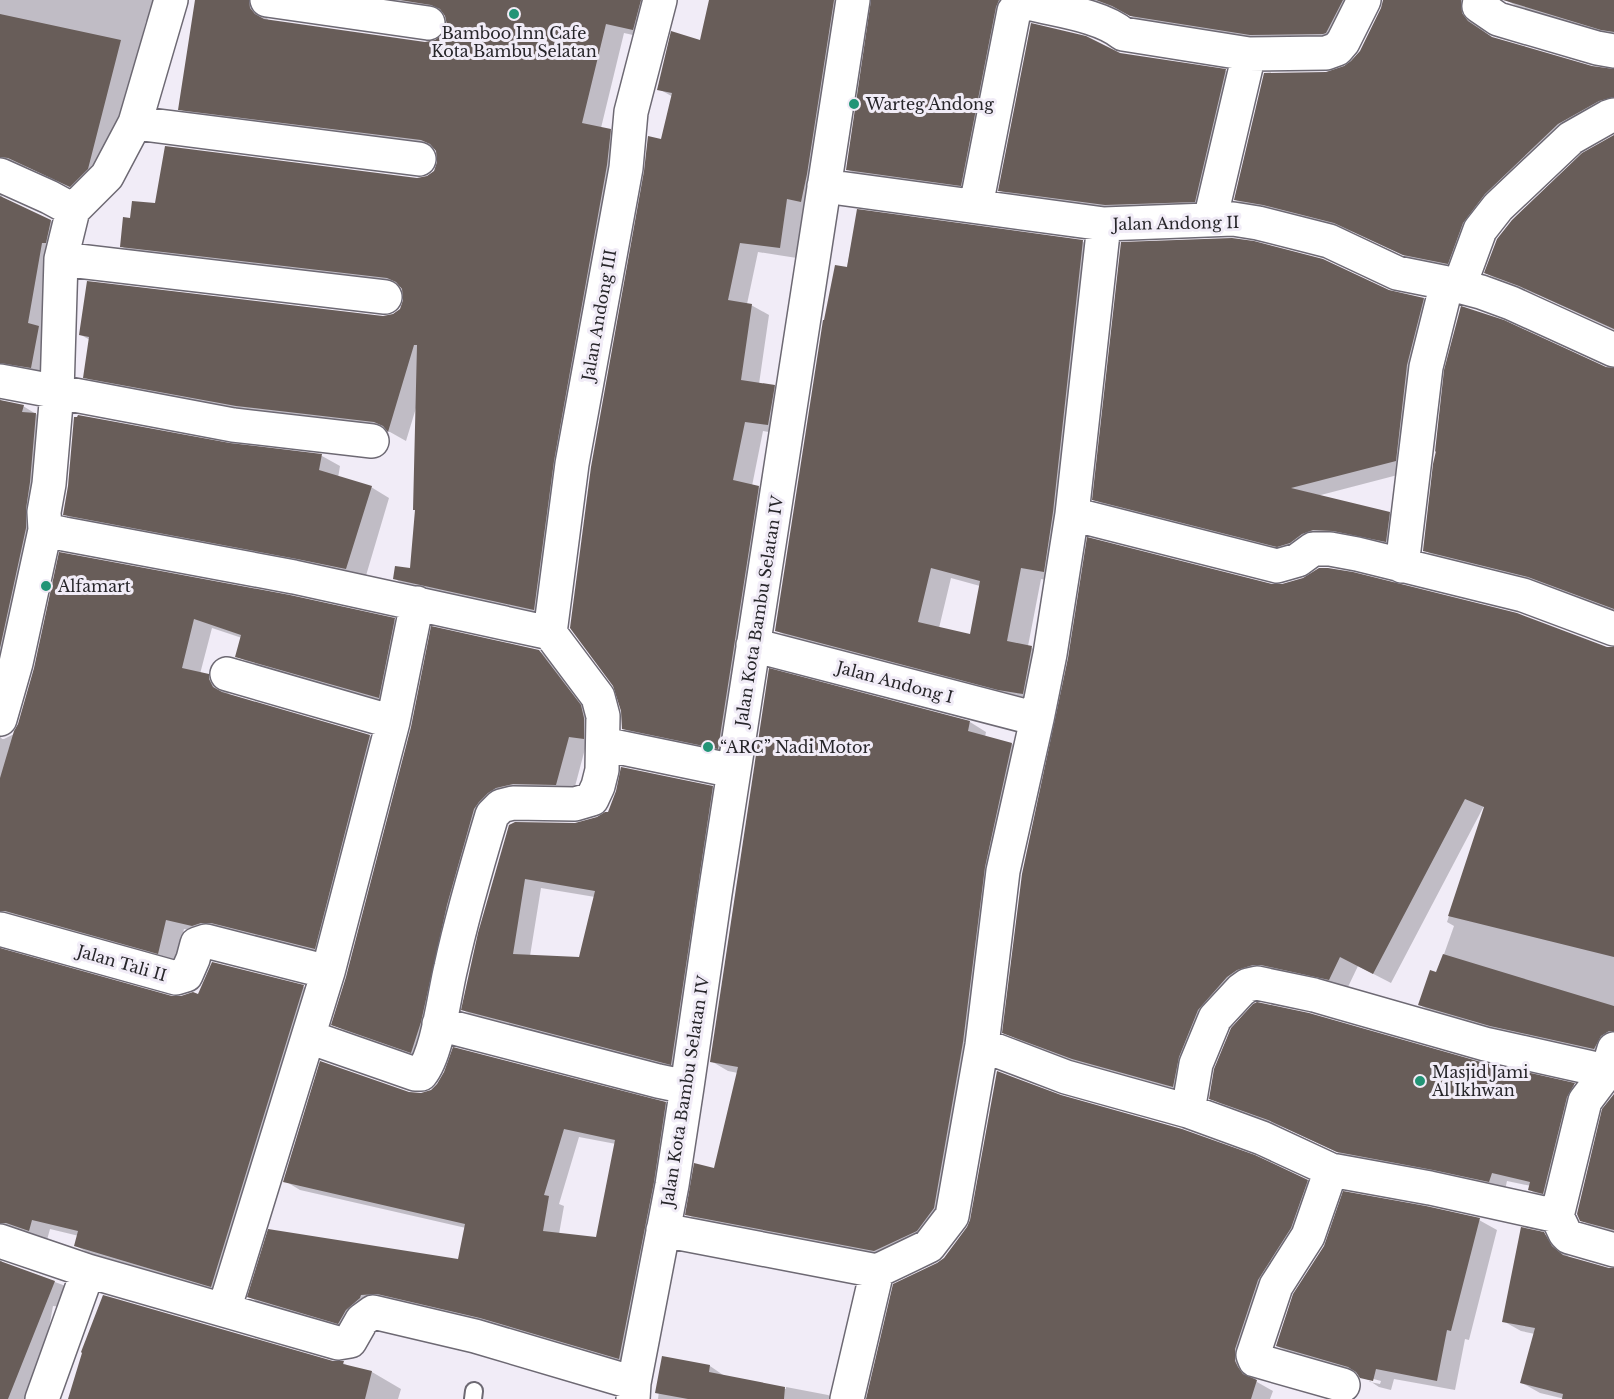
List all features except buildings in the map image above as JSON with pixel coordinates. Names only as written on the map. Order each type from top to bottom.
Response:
[{"type":"street","points":[[0,719],[51,530],[44,512],[49,484],[57,392],[61,259],[73,210],[107,177],[135,123],[171,0]]},
{"type":"street","points":[[267,0],[428,23]]},
{"type":"street","name":"Jalan Andong III","points":[[550,633],[572,464],[626,168],[631,112],[660,0]]},
{"type":"street","name":"Jalan Kota Bambu Selatan IV","points":[[634,1391],[687,1087],[753,645],[854,0]]},
{"type":"street","points":[[976,206],[1014,12],[1021,4],[1032,4],[1101,21],[1113,26],[1123,34],[1249,54],[1326,53],[1337,49],[1344,42],[1364,0]]},
{"type":"street","points":[[1480,0],[1479,6],[1498,19],[1614,51]]},
{"type":"street","points":[[1210,220],[1249,54]]},
{"type":"street","points":[[1402,566],[1426,366],[1453,285],[1480,230],[1498,207],[1571,138],[1608,117],[1614,116]]},
{"type":"street","points":[[135,123],[419,159]]},
{"type":"street","points":[[0,175],[49,196],[73,210]]},
{"type":"street","name":"Jalan Andong II","points":[[824,186],[1104,224],[1233,219],[1329,241],[1397,273],[1481,292],[1511,303],[1614,350]]},
{"type":"street","points":[[663,1230],[876,1271],[929,1246],[952,1216],[982,1045],[1003,871],[1050,654],[1072,514],[1104,224]]},
{"type":"street","points":[[61,259],[385,297]]},
{"type":"street","points":[[0,381],[233,425],[372,441]]},
{"type":"street","points":[[1072,514],[1277,566],[1298,561],[1313,549],[1330,549],[1357,554],[1522,594],[1614,628]]},
{"type":"street","points":[[51,530],[282,574],[550,633],[598,696],[603,716],[602,770],[592,799],[575,804],[513,804],[501,806],[492,815],[467,899],[428,1066],[421,1074],[415,1074],[309,1037]]},
{"type":"street","points":[[224,1310],[328,972],[393,722],[417,603]]},
{"type":"street","name":"Jalan Andong I","points":[[753,645],[1037,719]]},
{"type":"street","points":[[227,674],[393,722]]},
{"type":"street","points":[[603,744],[734,771]]},
{"type":"street","name":"Jalan Tali II","points":[[0,929],[176,978],[186,975],[197,944],[206,940],[328,972]]},
{"type":"street","points":[[1188,1111],[1196,1064],[1215,1018],[1241,990],[1257,983],[1314,995],[1485,1044],[1612,1064],[1585,1101],[1557,1216],[1569,1237],[1614,1250]]},
{"type":"street","points":[[439,1024],[687,1087]]},
{"type":"street","points":[[982,1045],[1066,1077],[1188,1111],[1262,1138],[1331,1170],[1430,1188],[1557,1216]]},
{"type":"street","points":[[1331,1170],[1308,1236],[1276,1286],[1253,1355],[1255,1360],[1343,1385]]},
{"type":"street","points":[[0,1241],[88,1271],[338,1343],[350,1341],[362,1320],[373,1312],[475,1336],[634,1391]]},
{"type":"street","points":[[42,1399],[88,1271]]},
{"type":"street","points":[[847,1399],[876,1271]]},
{"type":"place","name":"Bamboo Inn Cafe Kota Bambu Selatan","points":[[514,14]]},
{"type":"place","name":"Warteg Andong","points":[[854,104]]},
{"type":"place","name":"Alfamart","points":[[46,586]]},
{"type":"place","name":"“ARC” Nadi Motor","points":[[708,747]]},
{"type":"place","name":"Masjid Jami Al Ikhwan","points":[[1420,1081]]}]
